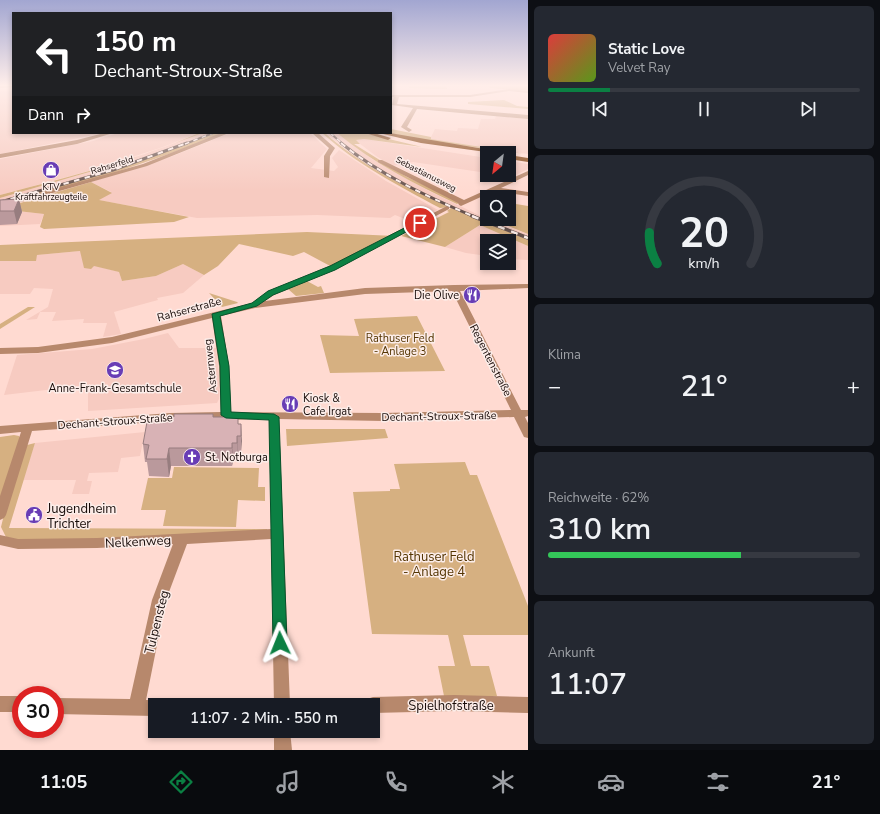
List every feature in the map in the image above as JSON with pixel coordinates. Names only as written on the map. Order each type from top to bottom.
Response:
[{"type":"main road","points":[[372,134],[405,142],[480,153]]},
{"type":"main road","points":[[387,134],[421,141],[480,149]]},
{"type":"main road","points":[[516,155],[528,156]]},
{"type":"main road","points":[[516,158],[528,160]]},
{"type":"street","points":[[408,120],[404,127],[409,130]]},
{"type":"street","points":[[0,156],[77,142],[106,134]]},
{"type":"street","name":"Rahserfeld","points":[[0,206],[74,186],[144,164],[223,134]]},
{"type":"street","points":[[316,134],[332,148],[327,156],[327,177]]},
{"type":"street","name":"Sebastianusweg","points":[[380,160],[462,204],[494,189]]},
{"type":"street","points":[[494,189],[528,173]]},
{"type":"street","points":[[494,189],[528,194]]},
{"type":"street","points":[[255,305],[271,293],[332,268],[447,208]]},
{"type":"street","name":"Rahserstraße","points":[[0,351],[38,350],[112,340],[255,305],[365,291],[454,287],[528,286]]},
{"type":"street","name":"Regentenstraße","points":[[454,287],[523,413],[528,434]]},
{"type":"street","name":"Asternweg","points":[[216,314],[224,366],[226,415]]},
{"type":"street","name":"Dechant-Stroux-Straße","points":[[0,430],[226,415],[274,417],[446,417],[523,413]]},
{"type":"street","points":[[274,417],[282,698]]},
{"type":"street","points":[[0,515],[28,427]]},
{"type":"street","name":"Nelkenweg","points":[[0,540],[26,544],[97,543],[277,534]]},
{"type":"street","name":"Tulpensteg","points":[[136,708],[160,600],[182,539]]},
{"type":"street","name":"Spielhofstraße","points":[[380,705],[454,703],[528,705]]},
{"type":"street","points":[[0,704],[12,704]]},
{"type":"street","points":[[64,706],[148,708]]},
{"type":"street","points":[[282,738],[283,750]]},
{"type":"shaded area","points":[[0,120],[12,120],[12,134],[98,134],[0,154]]},
{"type":"shaded area","points":[[481,120],[528,120],[528,154],[516,152],[516,146],[480,147],[430,139],[435,129],[457,131],[458,128],[478,129]]},
{"type":"shaded area","points":[[115,134],[196,134],[163,147],[92,170],[0,195],[0,159],[93,141]]},
{"type":"shaded area","points":[[200,134],[212,134],[123,167],[0,203],[0,198],[120,163]]},
{"type":"shaded area","points":[[228,134],[311,134],[327,149],[311,168],[334,171],[338,167],[332,158],[339,150],[386,181],[438,210],[413,222],[395,215],[390,218],[317,215],[197,218],[98,200],[111,192],[91,182],[173,156]]},
{"type":"shaded area","points":[[326,134],[338,134],[372,159],[427,190],[480,216],[480,219],[417,192],[361,160]]},
{"type":"shaded area","points":[[364,139],[480,157],[480,172],[413,162],[392,166],[355,140]]},
{"type":"shaded area","points":[[516,162],[528,164],[528,169],[516,175]]},
{"type":"shaded area","points":[[0,209],[44,214],[40,224],[0,226]]},
{"type":"shaded area","points":[[480,225],[501,234],[480,234],[480,255],[445,247]]},
{"type":"shaded area","points":[[496,226],[506,226],[528,234],[528,240]]},
{"type":"shaded area","points":[[516,241],[528,246],[528,260],[516,259]]},
{"type":"shaded area","points":[[80,251],[93,265],[119,272],[122,281],[156,276],[183,264],[204,275],[183,293],[157,298],[158,300],[114,312],[121,334],[103,337],[107,323],[83,323],[84,319],[52,321],[56,312],[40,312],[37,319],[26,320],[48,307],[53,289],[34,288],[30,294],[0,294],[0,261],[35,261],[37,255]]},
{"type":"shaded area","name":"Anne-Frank-Gesamtschule","points":[[168,333],[179,348],[216,348],[220,385],[219,399],[217,403],[88,411],[88,385],[4,395],[17,355],[92,349]]},
{"type":"shaded area","points":[[145,432],[140,456],[121,458],[118,472],[89,473],[87,481],[92,481],[89,494],[72,494],[76,480],[23,480],[35,443]]},
{"type":"green space","points":[[392,129],[431,137],[431,139],[480,148],[429,141],[392,134]]},
{"type":"green space","points":[[197,134],[200,134],[175,143]]},
{"type":"green space","points":[[212,134],[221,134],[113,173],[0,203],[123,167]]},
{"type":"green space","points":[[323,134],[326,134],[368,165],[416,192],[449,207],[440,208],[394,183],[364,165]]},
{"type":"green space","points":[[338,134],[368,134],[422,147],[364,139],[356,140],[360,144],[354,144],[407,177],[461,202],[457,204],[426,189],[365,154]]},
{"type":"green space","points":[[148,153],[120,163],[0,198],[0,195],[101,168]]},
{"type":"green space","points":[[91,182],[112,193],[99,200],[189,217],[174,222],[44,229],[40,227],[44,214],[0,209]]},
{"type":"green space","points":[[516,204],[528,206],[528,234],[508,226],[516,226]]},
{"type":"green space","points":[[451,208],[480,220],[480,225],[445,247],[401,236],[449,212],[447,211]]},
{"type":"green space","points":[[482,226],[494,226],[514,234],[501,234]]},
{"type":"green space","points":[[307,232],[395,236],[332,267],[304,252],[293,256],[239,244],[218,266],[204,275],[183,264],[156,276],[122,281],[119,272],[94,266],[91,269],[84,268],[80,251],[37,255],[36,261],[0,261],[0,245]]},
{"type":"green space","points":[[516,235],[528,240],[528,246],[516,241]]},
{"type":"green space","points":[[307,281],[318,287],[321,286],[324,293],[296,296],[288,289]]},
{"type":"green space","points":[[209,293],[237,302],[238,303],[222,307]]},
{"type":"green space","points":[[28,307],[35,307],[0,329],[0,324]]},
{"type":"green space","name":"Rathuser Feld - Anlage 3","points":[[417,316],[445,371],[330,373],[320,335],[359,336],[354,319]]},
{"type":"green space","points":[[286,429],[385,429],[388,438],[287,446]]},
{"type":"green space","points":[[14,435],[19,436],[21,440],[0,499],[0,437]]},
{"type":"green space","points":[[35,443],[9,528],[267,529],[267,531],[72,540],[19,540],[6,537],[1,527],[11,486],[27,445]]},
{"type":"green space","name":"Rathuser Feld - Anlage 4","points":[[465,462],[470,475],[477,475],[528,606],[528,635],[463,635],[471,666],[489,666],[497,696],[444,696],[438,666],[455,666],[448,635],[372,634],[353,492],[390,491],[390,489],[400,489],[394,464]]},
{"type":"green space","points":[[174,467],[259,468],[258,487],[265,487],[265,501],[238,500],[236,527],[163,526],[166,510],[141,510],[148,478],[172,478]]},
{"type":"building","points":[[19,199],[14,211],[0,211],[0,200]]},
{"type":"building","points":[[174,414],[213,414],[213,417],[238,417],[238,424],[241,424],[241,436],[237,436],[237,443],[232,443],[232,448],[169,448],[167,459],[146,459],[149,445],[143,444],[147,422],[151,422],[152,417],[174,417]]},
{"type":"railway","points":[[185,144],[210,134]]},
{"type":"railway","points":[[331,134],[343,144]]},
{"type":"railway","points":[[0,202],[113,170],[187,143]]},
{"type":"railway","points":[[341,143],[356,155],[388,175],[440,202],[475,217]]},
{"type":"railway","points":[[472,216],[528,238]]},
{"type":"place","name":"KTV Kraftfahrzeugteile","points":[[51,170]]},
{"type":"place","name":"Die Olive","points":[[472,295]]},
{"type":"place","name":"Anne-Frank-Gesamtschule","points":[[115,370]]},
{"type":"place","name":"Kiosk & Cafe Irgat","points":[[290,404]]},
{"type":"place","name":"St. Notburga","points":[[192,457]]},
{"type":"place","name":"Jugendheim Trichter","points":[[34,515]]},
{"type":"route","points":[[280,643],[274,417],[226,415],[224,366],[216,314],[255,305],[271,293],[332,268],[386,242],[420,223]]}]
